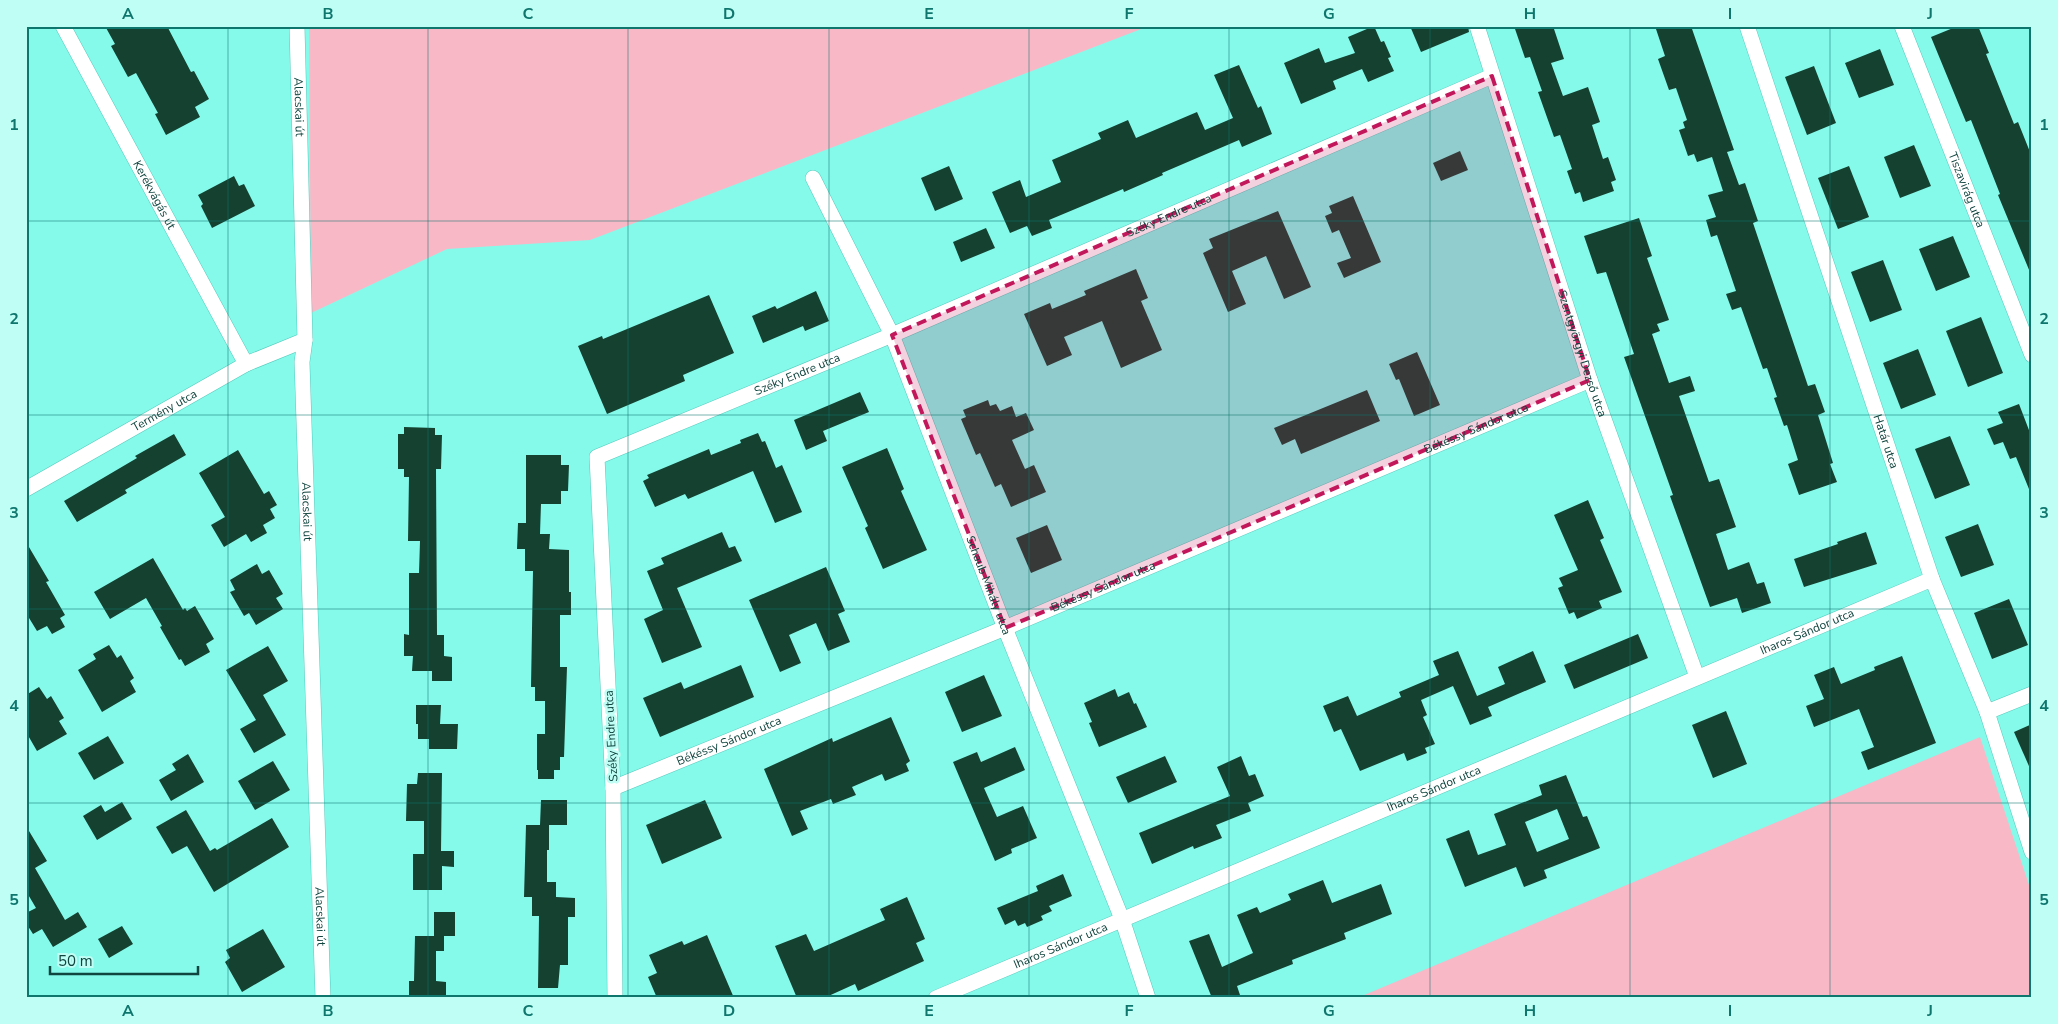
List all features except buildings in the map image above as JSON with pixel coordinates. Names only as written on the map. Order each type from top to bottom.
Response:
[{"type":"street","name":"Kerékvágás út","points":[[63,26],[246,364]]},
{"type":"street","name":"Alacskai út","points":[[296,26],[304,340],[303,372],[323,998]]},
{"type":"street","name":"Szentgyörgyi Dezső utca","points":[[1477,26],[1590,380],[1697,677]]},
{"type":"street","name":"Határ utca","points":[[1747,26],[1932,580],[1987,712],[2032,852]]},
{"type":"street","name":"Tiszavirág utca","points":[[1902,26],[2032,355]]},
{"type":"street","name":"Széky Endre utca","points":[[615,998],[613,788],[597,457],[892,335],[1492,76]]},
{"type":"street","name":"Schaub Mihály utca","points":[[813,178],[892,335],[1005,628],[1122,919],[1148,998]]},
{"type":"street","name":"Termény utca","points":[[26,489],[246,364],[304,340]]},
{"type":"street","name":"Békéssy Sándor utca","points":[[613,788],[1005,628],[1590,380]]},
{"type":"street","name":"Iharos Sándor utca","points":[[936,998],[1932,580]]},
{"type":"street","points":[[1987,712],[2032,694]]},
{"type":"highlighted area","points":[[1492,76],[1590,380],[1005,628],[892,335]]},
{"type":"shaded area","points":[[309,26],[1149,26],[590,240],[447,249],[311,313]]},
{"type":"shaded area","points":[[1980,737],[2032,894],[2032,998],[1357,998]]}]
